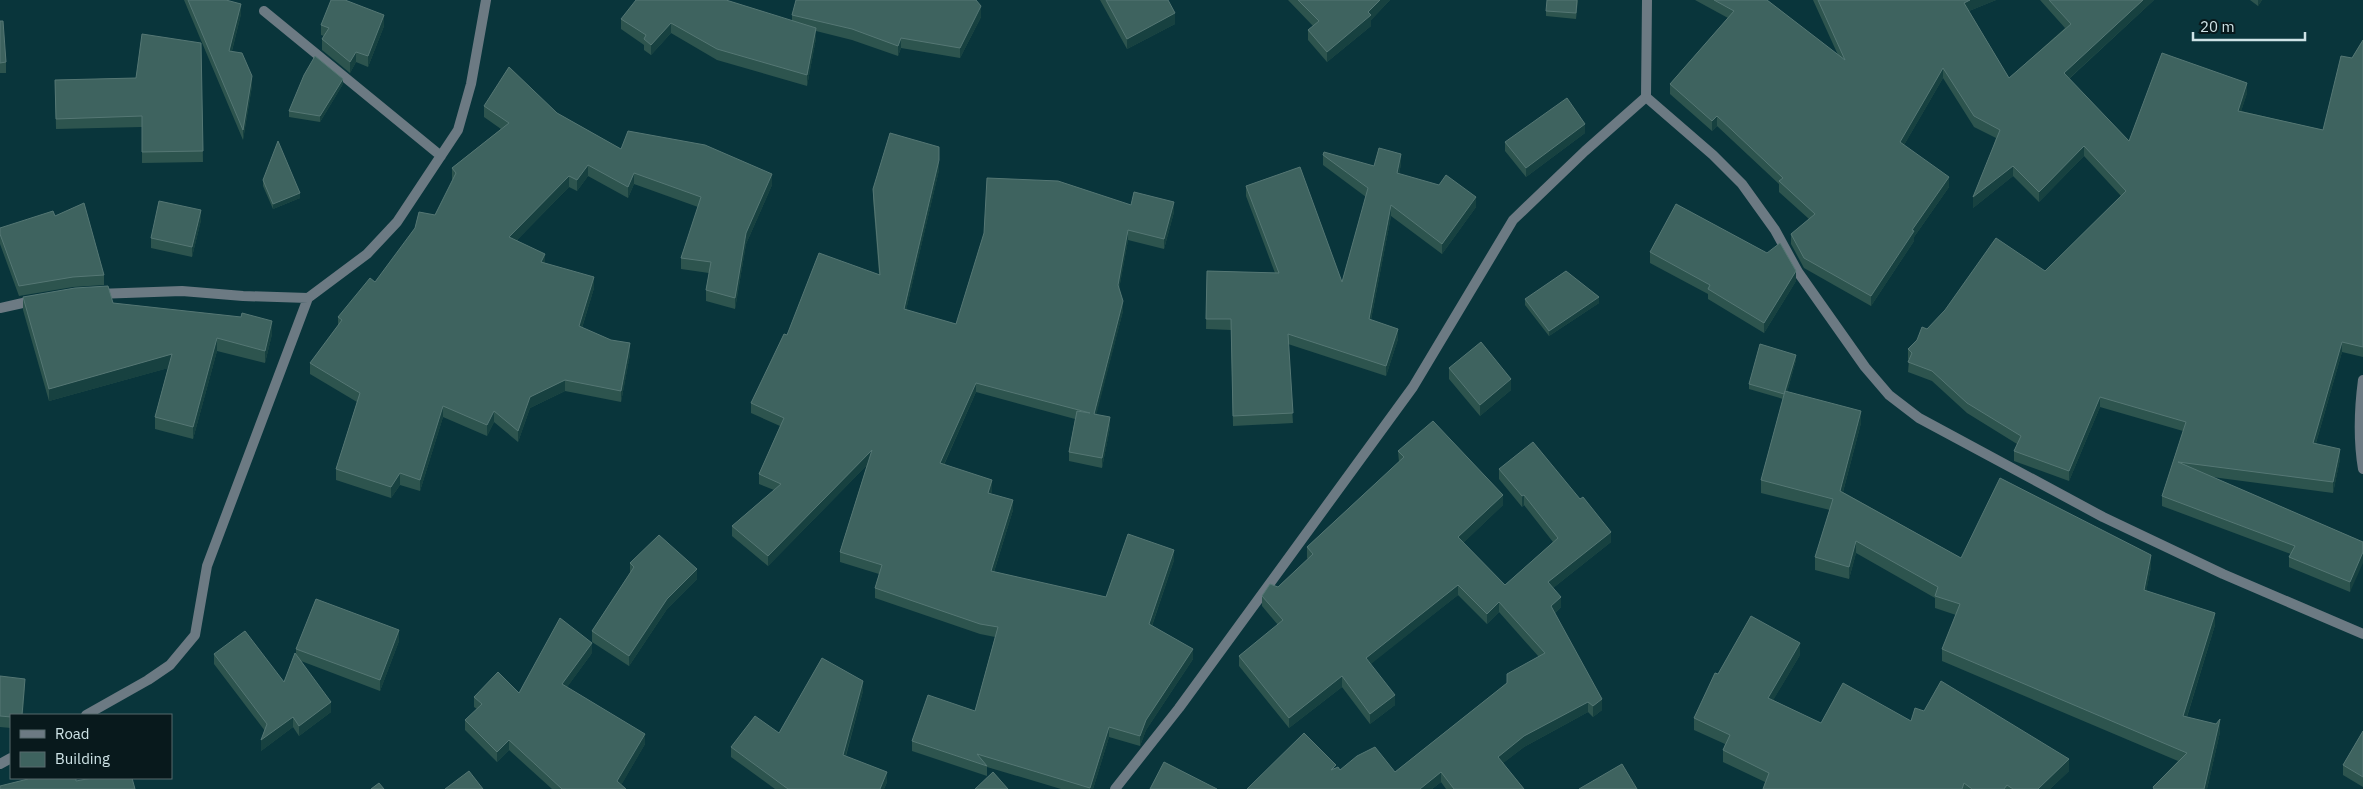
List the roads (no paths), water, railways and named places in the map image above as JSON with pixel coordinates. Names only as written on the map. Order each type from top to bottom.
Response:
[{"type":"street","points":[[88,714],[170,666],[195,635],[207,566],[308,298],[366,254],[397,222],[458,130],[471,84],[486,0]]},
{"type":"street","points":[[1116,789],[1179,708],[1413,387],[1513,220],[1585,151],[1646,97],[1647,0]]},
{"type":"street","points":[[264,11],[441,156]]},
{"type":"street","points":[[1646,97],[1713,155],[1742,184],[1775,230],[1798,272],[1865,367],[1888,394],[1919,418],[2103,517],[2223,574],[2363,634]]},
{"type":"street","points":[[89,294],[182,291],[243,296],[308,298]]},
{"type":"street","points":[[0,308],[42,299]]},
{"type":"street","points":[[2363,380],[2359,420],[2359,445],[2363,469]]}]
